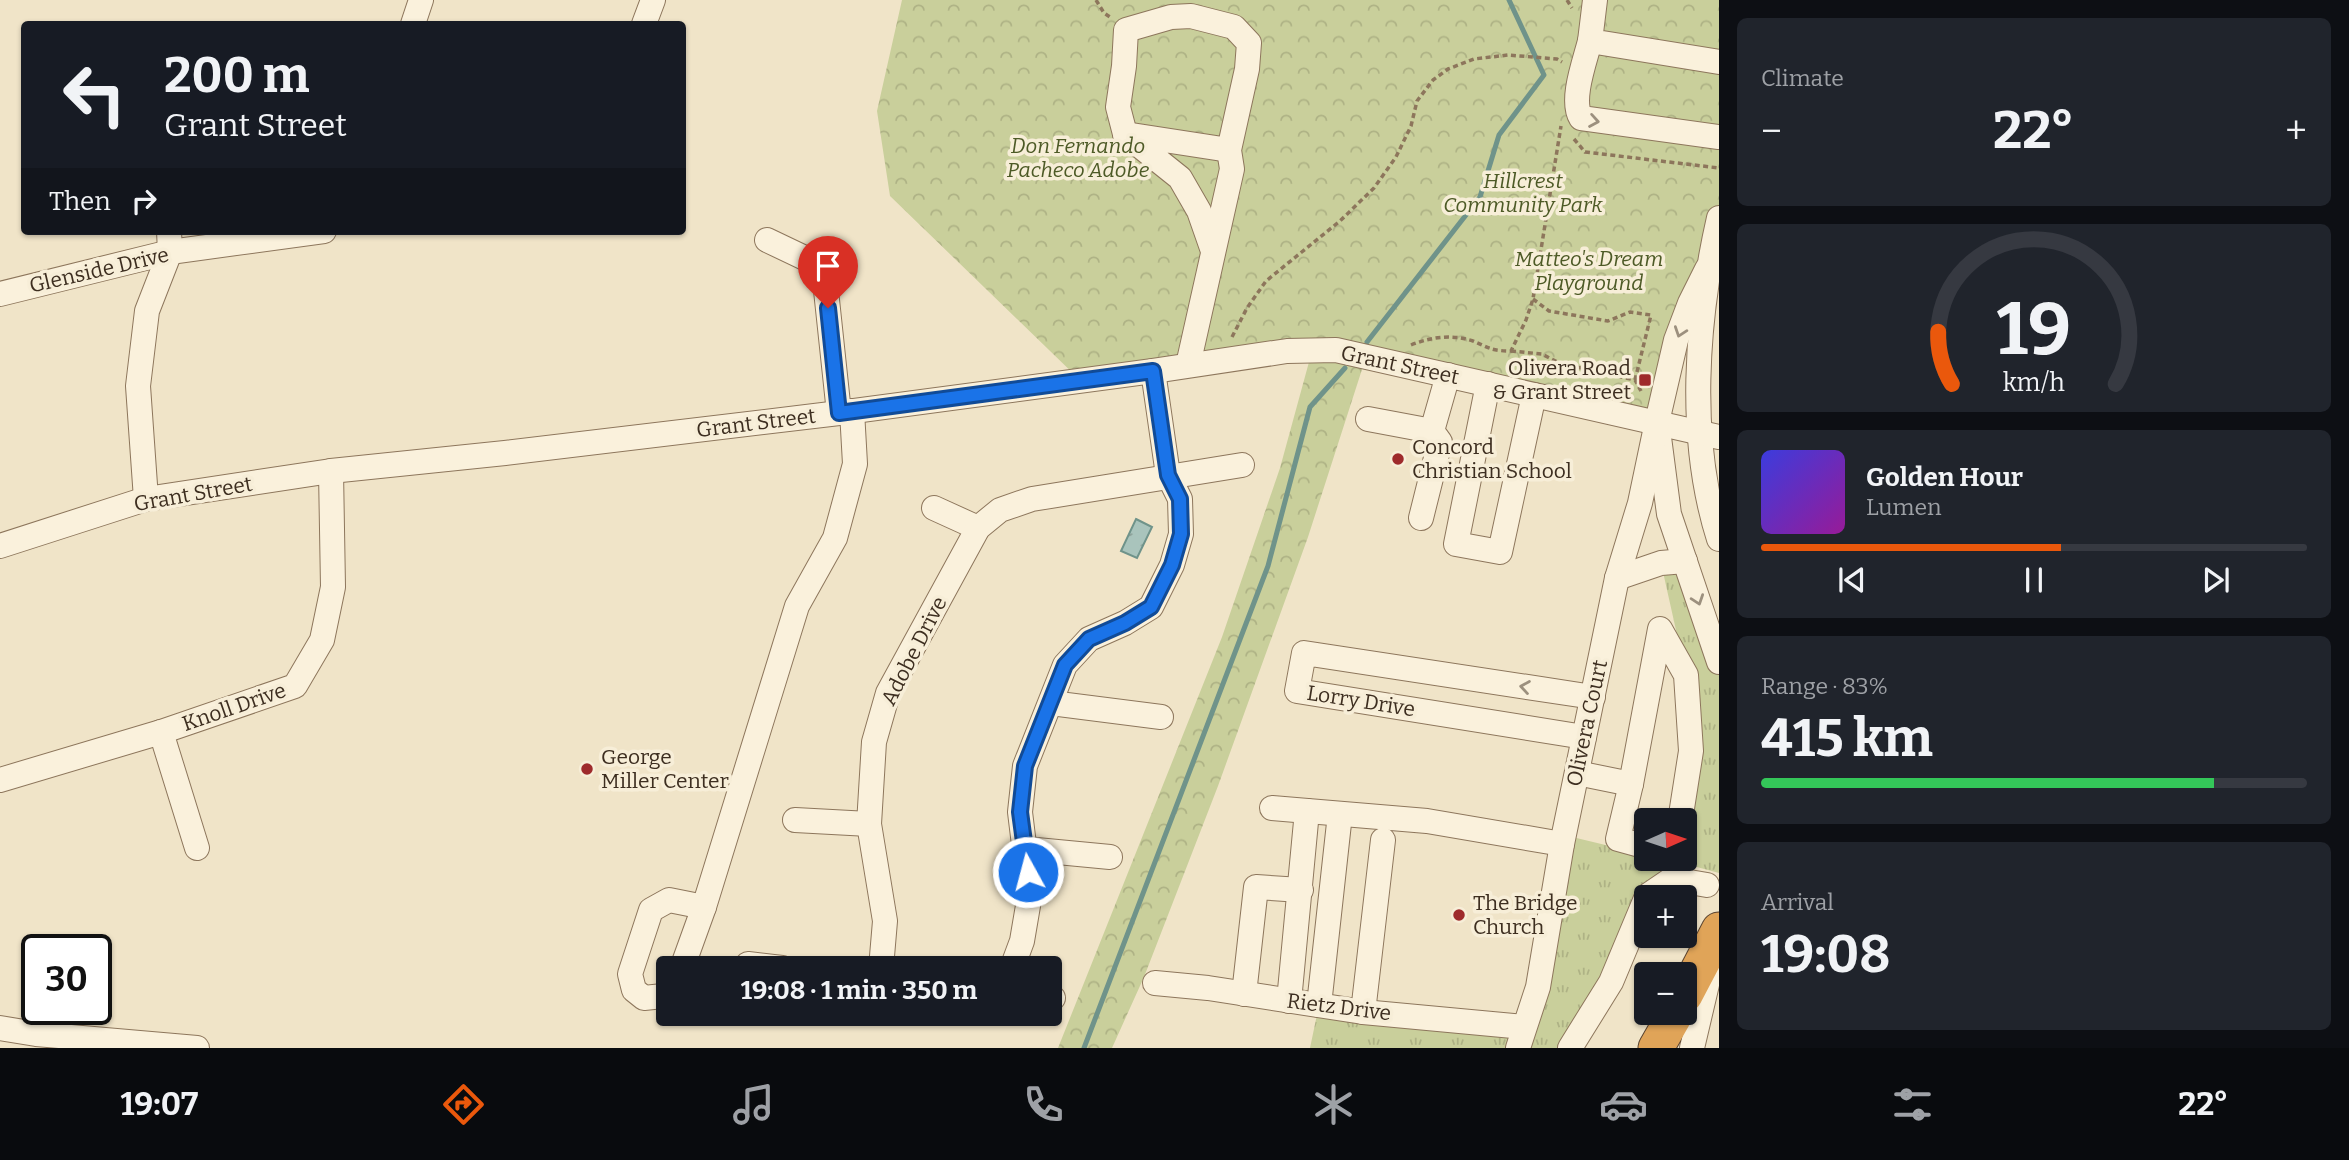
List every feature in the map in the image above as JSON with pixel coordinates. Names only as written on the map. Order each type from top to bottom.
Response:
[{"type":"highway","points":[[1697,972],[1719,931]]},
{"type":"highway","points":[[1656,1048],[1668,1025]]},
{"type":"street","points":[[414,21],[421,0]]},
{"type":"street","points":[[645,21],[653,0]]},
{"type":"street","points":[[1595,0],[1590,41],[1578,91],[1577,109],[1581,118],[1719,137]]},
{"type":"street","points":[[1188,365],[1214,251],[1232,169],[1228,150],[1247,69],[1249,43],[1234,27],[1191,16],[1171,17],[1126,30],[1118,107],[1125,134],[1180,178],[1199,211],[1214,251]]},
{"type":"street","points":[[1590,41],[1719,62]]},
{"type":"street","points":[[1125,134],[1228,150]]},
{"type":"street","points":[[1717,517],[1700,359],[1719,218]]},
{"type":"street","name":"Glenside Drive","points":[[0,294],[170,242],[268,235]]},
{"type":"street","points":[[686,956],[797,606],[835,538],[855,464],[825,282],[811,261],[767,240]]},
{"type":"street","points":[[146,499],[138,386],[147,311],[170,242]]},
{"type":"street","name":"Olivera Court","points":[[1521,1037],[1538,986],[1562,844],[1617,578],[1640,503],[1676,340],[1690,303],[1713,270]]},
{"type":"street","name":"Grant Street","points":[[0,546],[146,499],[331,471],[845,412],[1287,351],[1336,350],[1709,434]]},
{"type":"street","points":[[1016,956],[1022,941],[1030,894],[1020,812],[1025,766],[1065,665],[1089,639],[1125,623],[1151,607],[1172,565],[1181,534],[1180,499],[1168,475],[1153,371]]},
{"type":"street","points":[[1432,430],[1447,375]]},
{"type":"street","points":[[1488,384],[1456,544],[1500,552],[1534,394]]},
{"type":"street","points":[[1368,419],[1432,430],[1440,442],[1421,518]]},
{"type":"street","points":[[1657,422],[1669,514],[1719,662]]},
{"type":"street","name":"Adobe Drive","points":[[881,956],[885,921],[869,824],[874,742],[888,693],[978,528],[1000,510],[1032,499],[1242,465]]},
{"type":"street","name":"Knoll Drive","points":[[0,780],[161,732],[295,686],[322,640],[333,587],[331,471]]},
{"type":"street","points":[[934,508],[978,528]]},
{"type":"street","points":[[1617,578],[1661,563],[1685,562]]},
{"type":"street","points":[[1634,843],[1618,839],[1660,629],[1686,675],[1691,751],[1682,808]]},
{"type":"street","name":"Lorry Drive","points":[[1584,737],[1297,691],[1304,653],[1592,697]]},
{"type":"street","points":[[1051,703],[1161,718]]},
{"type":"street","points":[[161,732],[197,848]]},
{"type":"street","points":[[1577,773],[1631,784]]},
{"type":"street","points":[[1272,808],[1427,821],[1562,844]]},
{"type":"street","points":[[1289,1001],[1307,811]]},
{"type":"street","points":[[1319,1005],[1340,814]]},
{"type":"street","points":[[795,820],[869,824]]},
{"type":"street","points":[[1363,1012],[1383,840]]},
{"type":"street","points":[[1026,849],[1110,857]]},
{"type":"street","points":[[1570,1048],[1611,982],[1647,896],[1672,879],[1707,885]]},
{"type":"street","points":[[1244,994],[1256,887],[1301,890]]},
{"type":"street","points":[[656,997],[644,998],[634,990],[630,974],[651,909],[669,900],[704,907]]},
{"type":"street","points":[[1692,1048],[1719,931]]},
{"type":"street","name":"Rietz Drive","points":[[1155,983],[1319,1005],[1521,1037]]},
{"type":"street","points":[[0,1028],[36,1034],[197,1048]]},
{"type":"path","points":[[1219,360],[1247,308],[1266,281],[1340,221],[1374,188],[1396,157],[1411,126],[1417,101],[1433,80],[1448,69],[1474,59],[1508,55],[1557,59]]},
{"type":"path","points":[[1511,351],[1533,299],[1562,123]]},
{"type":"path","points":[[1533,299],[1549,311],[1608,321],[1630,312],[1651,315],[1635,380],[1657,422]]},
{"type":"path","points":[[1376,359],[1423,341],[1452,336],[1494,351],[1542,354],[1559,363],[1635,380]]},
{"type":"green space","points":[[902,0],[1719,0],[1719,218],[1657,422],[1366,357],[1308,537],[1218,786],[1144,977],[1112,1048],[1058,1048],[1222,637],[1280,468],[1312,351],[1081,381],[890,196],[877,111]]},
{"type":"green space","points":[[1685,561],[1719,662],[1719,873],[1698,867],[1698,808],[1685,808],[1686,675],[1661,563]]},
{"type":"green space","points":[[1564,835],[1634,852],[1634,872],[1677,872],[1669,885],[1634,885],[1634,942],[1570,1048],[1310,1048],[1319,1005],[1524,1027]]},
{"type":"water","points":[[1136,519],[1152,527],[1137,558],[1121,551]]},
{"type":"waterway","points":[[1367,342],[1480,197],[1499,135],[1544,75],[1509,0]]},
{"type":"waterway","points":[[1084,1048],[1268,566],[1310,407],[1345,368]]},
{"type":"place","name":"Olivera Road & Grant Street","points":[[1645,380]]},
{"type":"place","name":"Concord Christian School","points":[[1398,459]]},
{"type":"place","name":"George Miller Center","points":[[587,769]]},
{"type":"place","name":"The Bridge Church","points":[[1459,915]]},
{"type":"route","points":[[828,308],[839,413],[1153,371],[1168,475],[1180,499],[1181,534],[1172,565],[1151,607],[1125,623],[1089,639],[1065,665],[1025,766],[1020,812],[1028,872]]},
{"type":"park label","name":"Don Fernando Pacheco Adobe","points":[[1078,158]]},
{"type":"park label","name":"Hillcrest Community Park","points":[[1523,193]]},
{"type":"park label","name":"Matteo's Dream Playground","points":[[1589,271]]}]
